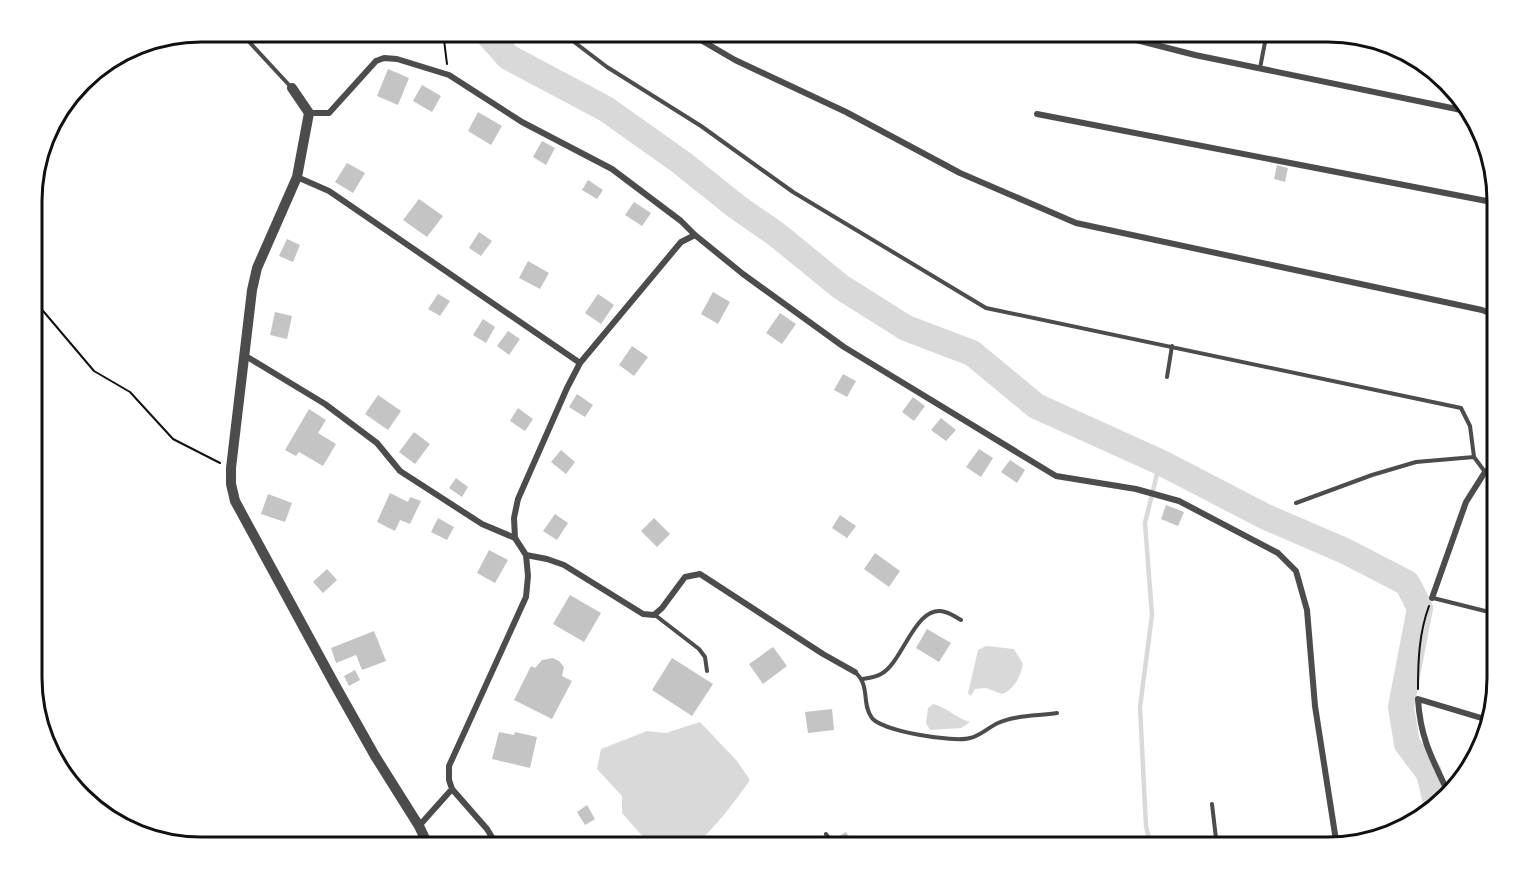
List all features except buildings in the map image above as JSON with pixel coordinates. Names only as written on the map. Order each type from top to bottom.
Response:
[{"type":"street","points":[[704,42],[735,60],[846,112],[960,173],[1076,223],[1487,312]]},
{"type":"street","points":[[1144,42],[1195,55],[1457,109]]},
{"type":"street","points":[[309,113],[329,113],[376,61],[384,58],[408,62],[449,75],[522,122],[612,169],[681,220],[695,235],[743,274],[844,347],[1056,477],[1136,489],[1179,501],[1278,553],[1296,571],[1307,610],[1315,706],[1335,837]]},
{"type":"street","points":[[292,88],[309,113],[297,177],[257,268],[252,290],[231,484],[235,501],[335,685],[424,837]]},
{"type":"street","points":[[1037,114],[1487,201]]},
{"type":"street","points":[[297,177],[329,191],[580,363]]},
{"type":"street","points":[[514,538],[514,518],[518,499],[580,363],[681,242],[695,235]]},
{"type":"street","points":[[244,355],[326,404],[376,444],[400,471],[482,524],[514,538],[526,555],[528,576],[525,597],[449,766],[449,780],[452,789],[492,837]]},
{"type":"street","points":[[1432,598],[1466,502],[1485,472]]},
{"type":"street","points":[[526,555],[564,565],[643,614],[654,615],[686,577],[700,573],[823,654],[855,672]]},
{"type":"street","points":[[1445,785],[1425,745],[1418,699],[1482,718]]},
{"type":"street","points":[[419,826],[452,789]]},
{"type":"lane","points":[[249,42],[292,88]]},
{"type":"lane","points":[[574,42],[607,67],[701,126],[793,192],[986,308],[1461,408],[1470,426],[1474,457],[1485,472]]},
{"type":"lane","points":[[1260,68],[1265,42]]},
{"type":"lane","points":[[1167,377],[1172,346]]},
{"type":"lane","points":[[1296,503],[1372,475],[1416,462],[1474,457]]},
{"type":"lane","points":[[1432,598],[1487,612]]},
{"type":"lane","points":[[863,679],[882,674],[894,662],[923,618],[934,611],[943,611],[961,620]]},
{"type":"lane","points":[[654,615],[699,649],[705,657],[707,671]]},
{"type":"lane","points":[[855,672],[863,679],[868,710],[873,719],[886,726],[949,740],[970,738],[1009,719],[1057,713]]},
{"type":"lane","points":[[1212,804],[1216,837]]},
{"type":"path","points":[[444,42],[449,75]]},
{"type":"path","points":[[42,310],[94,371],[130,392],[174,439],[231,468]]},
{"type":"path","points":[[1418,699],[1418,656],[1424,619],[1432,598]]},
{"type":"shaded area","points":[[986,646],[1014,649],[1023,664],[1022,669],[1016,682],[1007,692],[1002,694],[986,688],[975,689],[971,696],[968,693],[978,650]]},
{"type":"shaded area","points":[[933,704],[970,722],[961,728],[930,730],[926,723],[928,708]]},
{"type":"shaded area","points":[[700,722],[737,761],[750,780],[704,837],[643,837],[622,813],[622,796],[597,769],[601,749],[647,731],[666,733]]},
{"type":"waterway","points":[[495,42],[508,57],[606,109],[776,234],[841,287],[906,328],[972,353],[1036,406],[1160,462],[1266,517],[1345,551],[1407,583],[1420,608],[1401,707],[1407,744],[1429,773],[1434,795]]},
{"type":"waterway","points":[[1149,837],[1146,826],[1140,707],[1152,615],[1145,523],[1160,462]]}]
